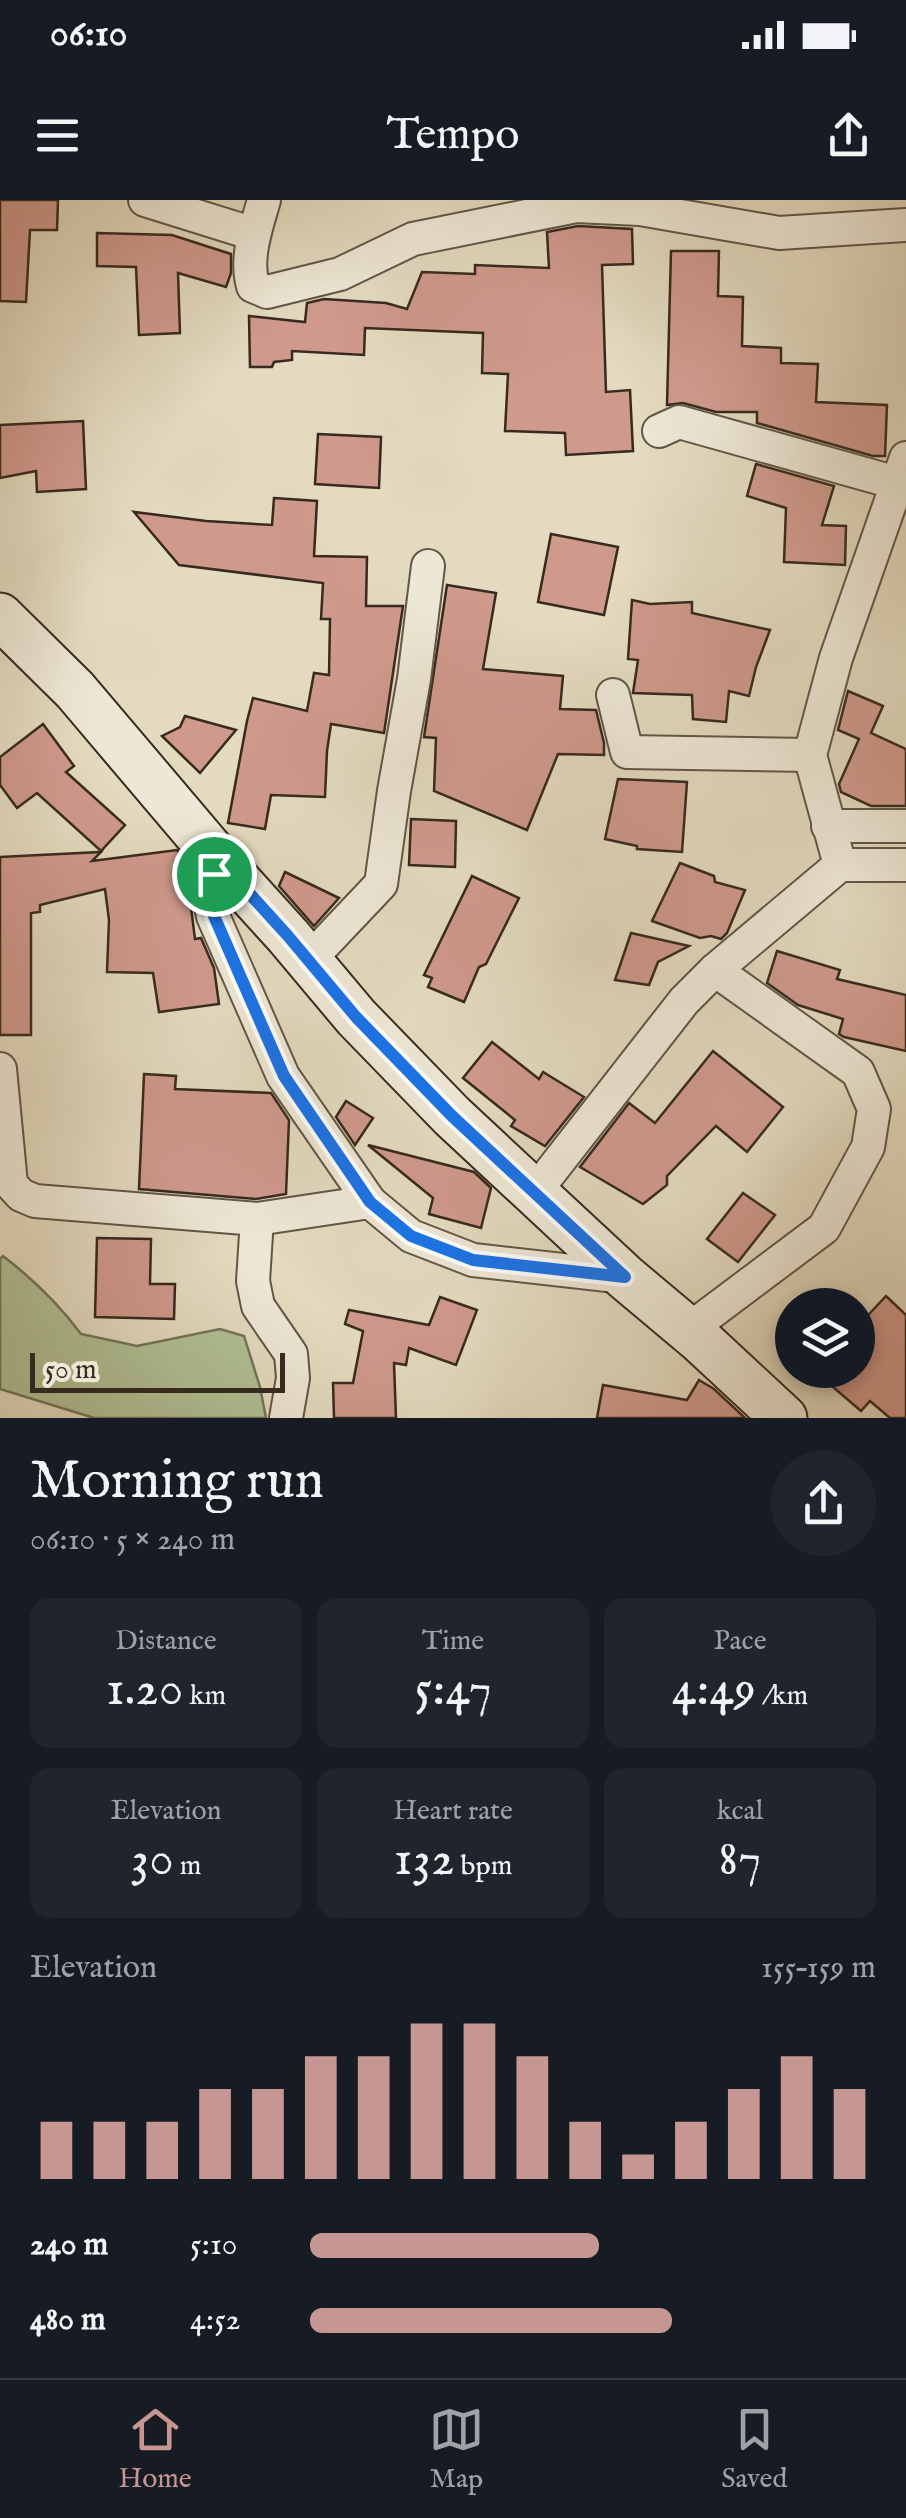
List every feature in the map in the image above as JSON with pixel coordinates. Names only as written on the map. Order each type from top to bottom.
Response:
[{"type":"main road","points":[[0,616],[75,690],[220,861],[384,1046],[452,1116],[784,1418]]},
{"type":"street","points":[[145,200],[254,234]]},
{"type":"street","points":[[264,200],[249,270],[253,286],[266,292],[340,274],[413,239],[576,206],[640,204],[779,233],[906,226]]},
{"type":"street","points":[[906,200],[906,210]]},
{"type":"street","points":[[659,431],[679,422],[902,470],[836,658],[810,756],[840,864]]},
{"type":"street","points":[[308,960],[381,884],[428,566]]},
{"type":"street","points":[[613,695],[627,752],[810,756]]},
{"type":"street","points":[[828,826],[906,826]]},
{"type":"street","points":[[220,861],[208,897],[276,1058],[284,1076],[370,1202],[411,1236],[473,1260],[625,1277]]},
{"type":"street","points":[[534,1193],[684,1001],[715,970],[840,864],[906,865]]},
{"type":"street","points":[[688,1330],[824,1228],[868,1147],[874,1109],[858,1072],[715,970]]},
{"type":"street","points":[[0,1069],[6,1194],[35,1200],[257,1218],[370,1202]]},
{"type":"street","points":[[257,1218],[252,1281],[258,1306],[291,1354],[293,1378],[286,1418]]},
{"type":"green space","points":[[3,1256],[45,1292],[81,1334],[137,1346],[220,1329],[244,1336],[266,1418],[94,1418],[0,1389]]},
{"type":"building","points":[[0,200],[58,200],[57,230],[30,230],[26,302],[0,301]]},
{"type":"building","points":[[578,226],[632,229],[633,264],[602,265],[606,392],[630,390],[633,451],[566,455],[565,433],[505,431],[508,374],[482,373],[483,333],[365,328],[364,355],[292,351],[292,360],[274,362],[272,367],[250,367],[249,316],[305,322],[307,303],[324,299],[386,303],[407,309],[422,272],[475,274],[475,265],[549,268],[547,232]]},
{"type":"building","points":[[97,233],[172,235],[231,254],[226,287],[178,273],[180,333],[139,335],[136,267],[97,266]]},
{"type":"building","points":[[671,251],[719,251],[718,296],[743,297],[742,346],[781,348],[781,363],[818,364],[816,402],[887,405],[885,456],[757,423],[757,412],[716,412],[683,403],[667,405]]},
{"type":"building","points":[[83,421],[86,489],[37,492],[36,471],[0,478],[0,425]]},
{"type":"building","points":[[318,434],[381,437],[379,488],[315,484]]},
{"type":"building","points":[[756,464],[834,486],[822,525],[846,526],[845,565],[784,562],[786,508],[747,496]]},
{"type":"building","points":[[274,498],[317,501],[314,556],[367,557],[366,606],[403,606],[384,733],[331,724],[325,797],[271,795],[265,829],[228,823],[247,721],[253,698],[307,711],[314,673],[329,675],[330,619],[321,619],[323,583],[179,565],[134,512],[272,525]]},
{"type":"building","points":[[551,534],[618,547],[604,615],[538,602]]},
{"type":"building","points":[[447,585],[496,593],[483,669],[563,676],[560,709],[596,710],[604,755],[558,754],[527,830],[434,791],[436,738],[424,737]]},
{"type":"building","points":[[632,600],[650,604],[692,602],[692,613],[770,630],[749,696],[729,691],[726,722],[693,719],[692,695],[633,693],[638,660],[628,659]]},
{"type":"building","points":[[848,691],[883,706],[871,733],[906,749],[906,806],[871,806],[841,792],[839,784],[859,739],[838,730]]},
{"type":"building","points":[[185,716],[236,730],[200,773],[162,736],[180,727]]},
{"type":"building","points":[[43,724],[74,766],[66,772],[125,825],[101,851],[37,793],[17,808],[0,785],[0,757]]},
{"type":"building","points":[[618,779],[687,782],[682,852],[637,849],[605,839]]},
{"type":"building","points":[[411,819],[456,821],[455,867],[409,865]]},
{"type":"building","points":[[177,850],[185,860],[195,939],[201,938],[214,968],[219,1004],[159,1012],[153,973],[107,972],[109,920],[105,889],[40,905],[40,912],[31,913],[31,1035],[0,1035],[0,857],[101,852],[92,861]]},
{"type":"building","points":[[680,863],[714,876],[715,882],[745,890],[721,939],[700,938],[652,921]]},
{"type":"building","points":[[285,872],[339,898],[314,926],[279,886]]},
{"type":"building","points":[[472,876],[519,898],[486,964],[479,967],[464,1002],[428,987],[432,978],[424,975]]},
{"type":"building","points":[[631,933],[689,946],[658,962],[649,985],[615,980]]},
{"type":"building","points":[[777,951],[840,970],[837,979],[906,995],[906,1051],[844,1037],[839,1034],[843,1019],[798,1005],[767,983]]},
{"type":"building","points":[[492,1042],[539,1079],[543,1072],[584,1097],[545,1146],[511,1126],[515,1120],[463,1078]]},
{"type":"building","points":[[713,1051],[783,1107],[747,1152],[716,1126],[667,1176],[667,1185],[643,1204],[580,1167],[629,1103],[655,1123]]},
{"type":"building","points":[[144,1074],[176,1076],[175,1089],[271,1093],[289,1120],[286,1194],[256,1199],[139,1189]]},
{"type":"building","points":[[346,1101],[373,1118],[355,1145],[336,1117]]},
{"type":"building","points":[[368,1145],[474,1172],[491,1188],[481,1228],[429,1214],[433,1198]]},
{"type":"building","points":[[743,1193],[775,1215],[738,1262],[707,1239]]},
{"type":"building","points":[[97,1238],[151,1239],[150,1284],[175,1284],[174,1319],[95,1317]]},
{"type":"building","points":[[886,1296],[906,1315],[906,1418],[890,1418],[870,1401],[861,1411],[834,1388],[875,1388],[875,1308]]},
{"type":"building","points":[[440,1297],[477,1310],[456,1365],[409,1348],[406,1365],[394,1363],[396,1418],[334,1418],[333,1383],[353,1383],[363,1331],[345,1324],[349,1310],[429,1325]]},
{"type":"building","points":[[699,1380],[745,1418],[597,1418],[603,1385],[687,1400]]},
{"type":"route","points":[[220,861],[356,1017],[452,1116],[625,1277],[473,1260],[411,1236],[370,1202],[284,1076],[214,916],[208,897],[214,874],[220,861]]}]
